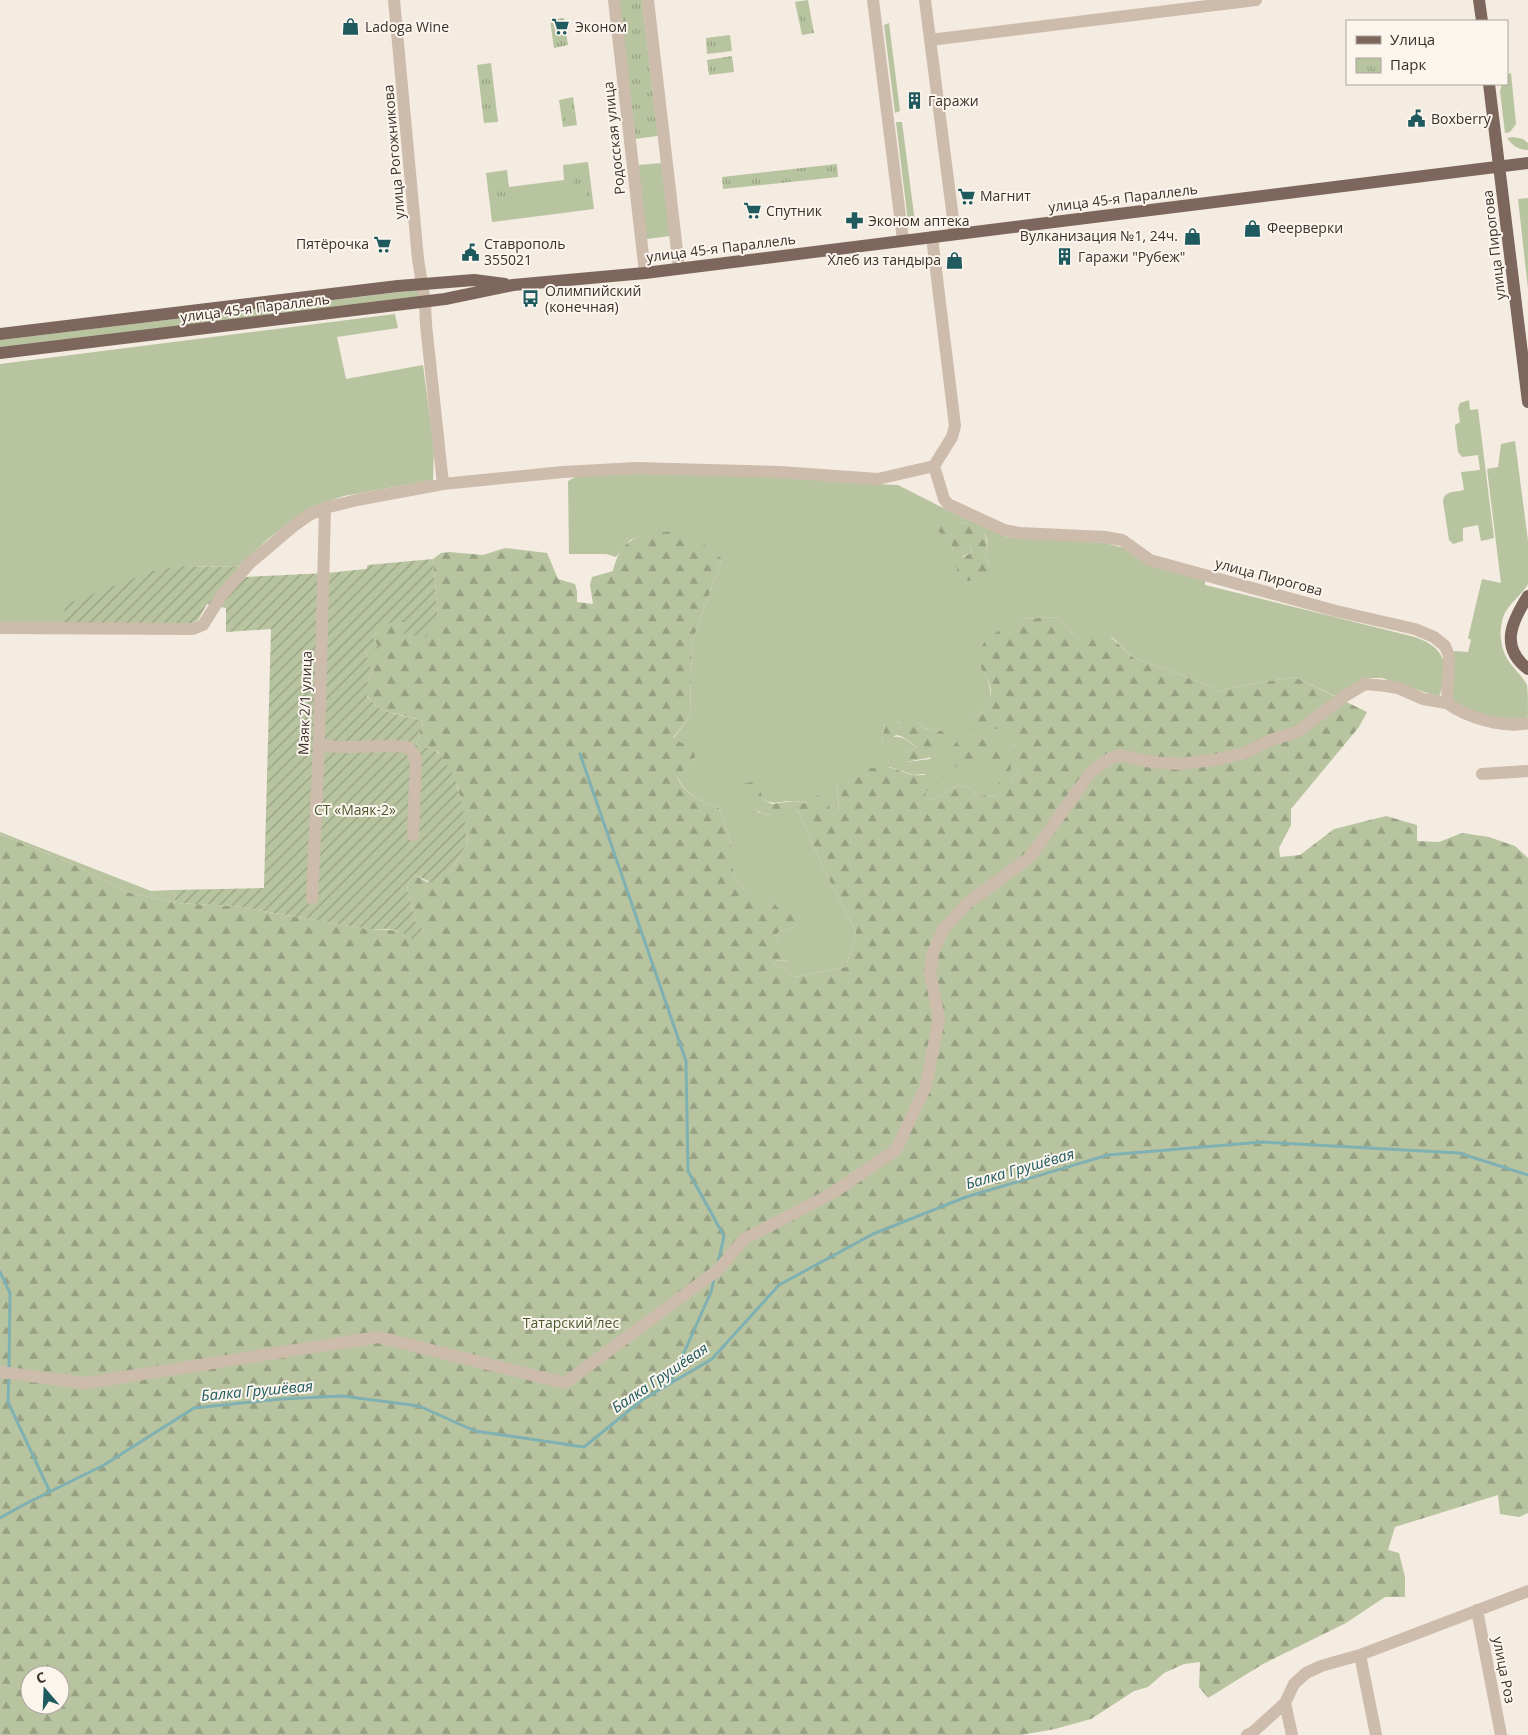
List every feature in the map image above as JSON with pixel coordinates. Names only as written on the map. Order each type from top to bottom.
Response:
[{"type":"main road","points":[[1479,0],[1482,20]]},
{"type":"main road","name":"улица Пирогова","points":[[1489,85],[1528,402]]},
{"type":"main road","name":"улица 45-я Параллель","points":[[0,353],[425,302],[513,285],[645,273],[1528,163]]},
{"type":"main road","name":"улица 45-я Параллель","points":[[0,334],[422,284],[474,280],[513,285]]},
{"type":"main road","points":[[1526,670],[1511,643],[1511,631],[1514,618],[1528,596]]},
{"type":"street","name":"улица Рогожникова","points":[[394,0],[443,484]]},
{"type":"street","name":"Родосская улица","points":[[614,0],[645,273]]},
{"type":"street","points":[[648,0],[679,268]]},
{"type":"street","points":[[873,0],[903,240]]},
{"type":"street","points":[[925,0],[955,234]]},
{"type":"street","points":[[930,40],[1256,0]]},
{"type":"street","points":[[0,628],[194,629],[203,625],[222,595],[250,563],[309,515],[325,508],[357,500],[443,484],[526,474],[636,468],[780,472],[878,479],[934,466],[952,437],[954,426],[932,237]]},
{"type":"street","name":"улица Пирогова","points":[[934,466],[944,499],[948,504],[1004,530],[1020,533],[1105,537],[1122,540],[1150,560],[1428,634],[1445,646],[1449,656],[1447,703]]},
{"type":"street","name":"Маяк 2/1 улица","points":[[312,899],[319,745],[325,508]]},
{"type":"street","points":[[0,1372],[86,1383],[378,1337],[566,1383],[718,1270],[744,1239],[830,1194],[896,1150],[926,1086],[938,1019],[930,972],[933,953],[943,930],[965,905],[1030,857],[1091,772],[1109,759],[1120,755],[1151,762],[1179,764],[1214,760],[1245,753],[1268,741],[1297,732],[1345,696],[1365,684],[1398,688],[1423,698],[1447,703],[1472,715],[1498,723],[1519,725],[1528,723]]},
{"type":"street","points":[[319,745],[336,748],[388,745],[408,747],[416,758],[413,835]]},
{"type":"street","points":[[1482,774],[1528,771]]},
{"type":"street","points":[[1246,1735],[1253,1732],[1285,1703],[1294,1684],[1306,1674],[1321,1666],[1360,1655],[1528,1591]]},
{"type":"street","name":"улица Роз","points":[[1478,1610],[1501,1735]]},
{"type":"street","points":[[1360,1655],[1376,1735]]},
{"type":"street","points":[[1285,1703],[1292,1735]]},
{"type":"green space","points":[[618,0],[642,0],[658,136],[634,139]]},
{"type":"green space","points":[[808,0],[814,33],[802,35],[795,2]]},
{"type":"green space","points":[[564,18],[568,45],[554,48],[550,20]]},
{"type":"green space","points":[[889,23],[900,111],[895,113],[884,25]]},
{"type":"green space","points":[[730,35],[732,51],[707,54],[706,38]]},
{"type":"green space","points":[[732,56],[734,72],[709,75],[707,60]]},
{"type":"green space","points":[[491,63],[498,122],[484,123],[477,65]]},
{"type":"green space","points":[[1511,73],[1516,124],[1510,132],[1505,133],[1500,91],[1502,85],[1508,85],[1508,74]]},
{"type":"green space","points":[[573,97],[577,125],[563,127],[559,100]]},
{"type":"green space","points":[[896,122],[902,122],[915,222],[908,222]]},
{"type":"green space","points":[[1507,138],[1523,139],[1528,143],[1528,150],[1516,147]]},
{"type":"green space","points":[[588,162],[594,209],[492,222],[486,173],[507,170],[509,187],[564,180],[563,165]]},
{"type":"green space","points":[[662,163],[670,236],[646,239],[638,165]]},
{"type":"green space","points":[[837,164],[838,177],[723,189],[722,177]]},
{"type":"green space","points":[[586,171],[590,198],[576,201],[572,173]]},
{"type":"green space","points":[[506,183],[510,210],[496,213],[492,185]]},
{"type":"green space","points":[[1528,198],[1528,289],[1518,199]]},
{"type":"green space","points":[[418,290],[418,297],[0,349],[0,340]]},
{"type":"green space","points":[[395,314],[398,328],[337,337],[346,379],[423,365],[434,449],[433,480],[344,496],[312,507],[268,539],[238,567],[180,566],[65,624],[0,624],[0,364]]},
{"type":"green space","points":[[1469,400],[1470,410],[1478,409],[1494,538],[1481,541],[1478,525],[1463,528],[1463,541],[1453,544],[1449,540],[1443,501],[1445,495],[1450,492],[1464,490],[1461,472],[1480,470],[1478,455],[1462,457],[1458,452],[1455,425],[1460,422],[1458,408],[1460,403]]},
{"type":"green space","points":[[1515,441],[1528,541],[1528,584],[1504,615],[1501,627],[1501,640],[1507,658],[1527,685],[1528,716],[1513,722],[1492,719],[1454,705],[1449,694],[1452,653],[1454,651],[1468,652],[1471,640],[1468,638],[1482,579],[1501,583],[1487,469],[1498,467],[1501,444]]},
{"type":"green space","points":[[636,472],[776,476],[898,485],[949,511],[1007,537],[1106,543],[1124,548],[1205,581],[1205,585],[1415,637],[1434,647],[1440,653],[1445,668],[1442,686],[1439,697],[1382,678],[1370,678],[1339,698],[1295,677],[1234,687],[1219,692],[1208,685],[1134,658],[1113,638],[1081,639],[1056,617],[1023,619],[1017,632],[982,644],[979,657],[990,689],[990,700],[989,706],[972,721],[990,727],[1021,728],[1020,738],[1013,746],[1020,769],[1009,782],[998,789],[998,793],[994,797],[987,795],[977,796],[970,788],[957,785],[948,792],[930,800],[925,796],[925,774],[914,775],[890,767],[837,784],[839,811],[834,815],[821,807],[804,802],[768,802],[763,800],[761,794],[751,801],[758,812],[768,815],[798,810],[825,872],[856,932],[846,967],[795,977],[781,967],[774,966],[775,962],[781,960],[787,962],[775,936],[779,932],[794,927],[787,912],[781,912],[771,900],[759,901],[744,889],[733,874],[733,848],[719,808],[689,793],[677,776],[695,757],[682,743],[673,739],[690,716],[692,642],[722,559],[644,535],[630,540],[616,557],[606,554],[569,554],[568,481],[577,476]],"holes":[[[967,522],[981,530],[986,537],[987,547],[985,552],[989,567],[962,557],[972,552],[969,543],[953,550],[951,541],[955,525]],[[916,721],[924,728],[942,731],[930,759],[907,762],[905,753],[917,747],[901,737],[882,741],[885,724]]]},
{"type":"green space","points":[[941,522],[958,524],[968,522],[981,530],[987,543],[985,552],[989,567],[987,577],[968,581],[964,576],[958,575],[956,565],[962,558],[972,552],[969,543],[953,551],[951,541],[938,531]]},
{"type":"green space","name":"Татарский лес","points":[[686,530],[722,559],[692,642],[690,716],[673,738],[682,743],[692,744],[695,757],[677,777],[689,793],[719,808],[733,848],[733,874],[744,889],[759,900],[771,900],[782,912],[787,912],[792,908],[798,909],[802,913],[794,927],[779,932],[775,936],[780,946],[797,957],[793,962],[780,960],[775,962],[774,965],[781,967],[795,977],[846,967],[856,932],[825,872],[798,810],[778,815],[767,815],[758,811],[751,802],[743,798],[742,788],[745,783],[752,782],[759,785],[763,800],[772,804],[794,801],[806,803],[818,795],[828,802],[830,810],[834,815],[839,811],[837,784],[870,768],[877,767],[892,768],[914,775],[932,777],[938,783],[935,789],[926,791],[925,796],[930,800],[948,792],[957,785],[970,788],[977,796],[987,795],[994,797],[998,793],[996,786],[1001,781],[1009,782],[1020,769],[1010,755],[1020,728],[994,729],[982,726],[971,731],[969,726],[972,721],[989,706],[991,692],[978,658],[981,647],[994,634],[1005,627],[1017,631],[1023,619],[1056,617],[1081,639],[1088,631],[1113,639],[1134,658],[1208,685],[1219,692],[1234,687],[1295,677],[1367,712],[1359,727],[1291,809],[1291,825],[1279,848],[1280,857],[1300,855],[1334,829],[1386,816],[1417,825],[1417,841],[1439,842],[1462,833],[1489,837],[1515,846],[1528,858],[1528,1513],[1519,1517],[1500,1514],[1498,1495],[1395,1527],[1388,1550],[1399,1553],[1405,1577],[1405,1597],[1385,1597],[1346,1623],[1263,1664],[1208,1698],[1199,1687],[1200,1662],[1184,1664],[1164,1673],[1148,1687],[1134,1691],[1091,1719],[1055,1729],[1021,1735],[0,1735],[0,834],[70,863],[126,892],[176,903],[234,906],[368,929],[426,933],[416,922],[407,889],[409,881],[415,875],[427,882],[449,874],[468,842],[458,787],[438,752],[416,745],[423,721],[377,707],[367,696],[367,683],[373,671],[367,661],[366,651],[378,648],[373,637],[380,627],[389,622],[438,618],[433,559],[441,553],[483,555],[505,548],[547,553],[558,579],[575,584],[577,602],[593,604],[590,585],[592,577],[613,571],[624,547],[640,536]]},
{"type":"green space","name":"СТ «Маяк-2»","points":[[433,559],[438,618],[426,637],[404,634],[403,620],[392,622],[379,629],[373,637],[379,648],[366,652],[367,661],[373,671],[367,683],[367,697],[379,708],[423,721],[416,745],[438,753],[446,762],[460,795],[468,842],[449,874],[437,885],[415,875],[409,881],[407,889],[416,922],[426,933],[416,942],[399,931],[394,930],[368,929],[234,906],[176,903],[172,890],[264,888],[271,629],[226,632],[226,608],[207,604],[198,620],[190,624],[65,624],[64,605],[153,571],[180,566],[238,567],[246,577],[327,573],[366,569],[368,565]]},
{"type":"green space","points":[[905,720],[916,721],[924,728],[942,731],[951,741],[937,755],[907,762],[902,759],[905,753],[917,747],[901,736],[896,735],[890,740],[882,741],[885,724],[891,721],[899,723]]},
{"type":"green space","points":[[967,735],[995,736],[1000,740],[1001,753],[1010,762],[1011,769],[1007,774],[990,774],[979,759],[976,761],[976,773],[971,775],[962,773],[952,761],[948,752],[961,737]]},
{"type":"green space","points":[[0,832],[151,891],[172,890],[176,903],[126,892],[70,863],[0,834]]},
{"type":"waterway","points":[[580,754],[686,1061],[688,1171],[724,1236],[718,1263]]},
{"type":"waterway","name":"Балка Грушёвая","points":[[0,1518],[104,1465],[194,1408],[281,1399],[342,1396],[419,1406],[475,1431],[584,1447],[642,1400],[712,1359],[779,1285],[873,1234],[966,1197],[1108,1155],[1262,1142],[1459,1153],[1528,1175]]},
{"type":"waterway","points":[[0,1272],[10,1293],[9,1369]]},
{"type":"waterway","points":[[670,1384],[711,1292],[714,1279]]},
{"type":"waterway","points":[[9,1375],[8,1402],[50,1492]]},
{"type":"place","name":"Ladoga Wine","points":[[351,27]]},
{"type":"place","name":"Эконом","points":[[561,27]]},
{"type":"place","name":"Гаражи","points":[[914,101]]},
{"type":"place","name":"Boxberry","points":[[1417,119]]},
{"type":"place","name":"Магнит","points":[[966,196]]},
{"type":"place","name":"Спутник","points":[[752,211]]},
{"type":"place","name":"Эконом аптека","points":[[854,221]]},
{"type":"place","name":"Феерверки","points":[[1253,228]]},
{"type":"place","name":"Вулканизация №1, 24ч.","points":[[1192,236]]},
{"type":"place","name":"Пятёрочка","points":[[383,244]]},
{"type":"place","name":"Ставрополь 355021","points":[[470,252]]},
{"type":"place","name":"Гаражи \"Рубеж\"","points":[[1064,257]]},
{"type":"place","name":"Хлеб из тандыра","points":[[955,260]]},
{"type":"place","name":"Олимпийский (конечная)","points":[[531,299]]}]
